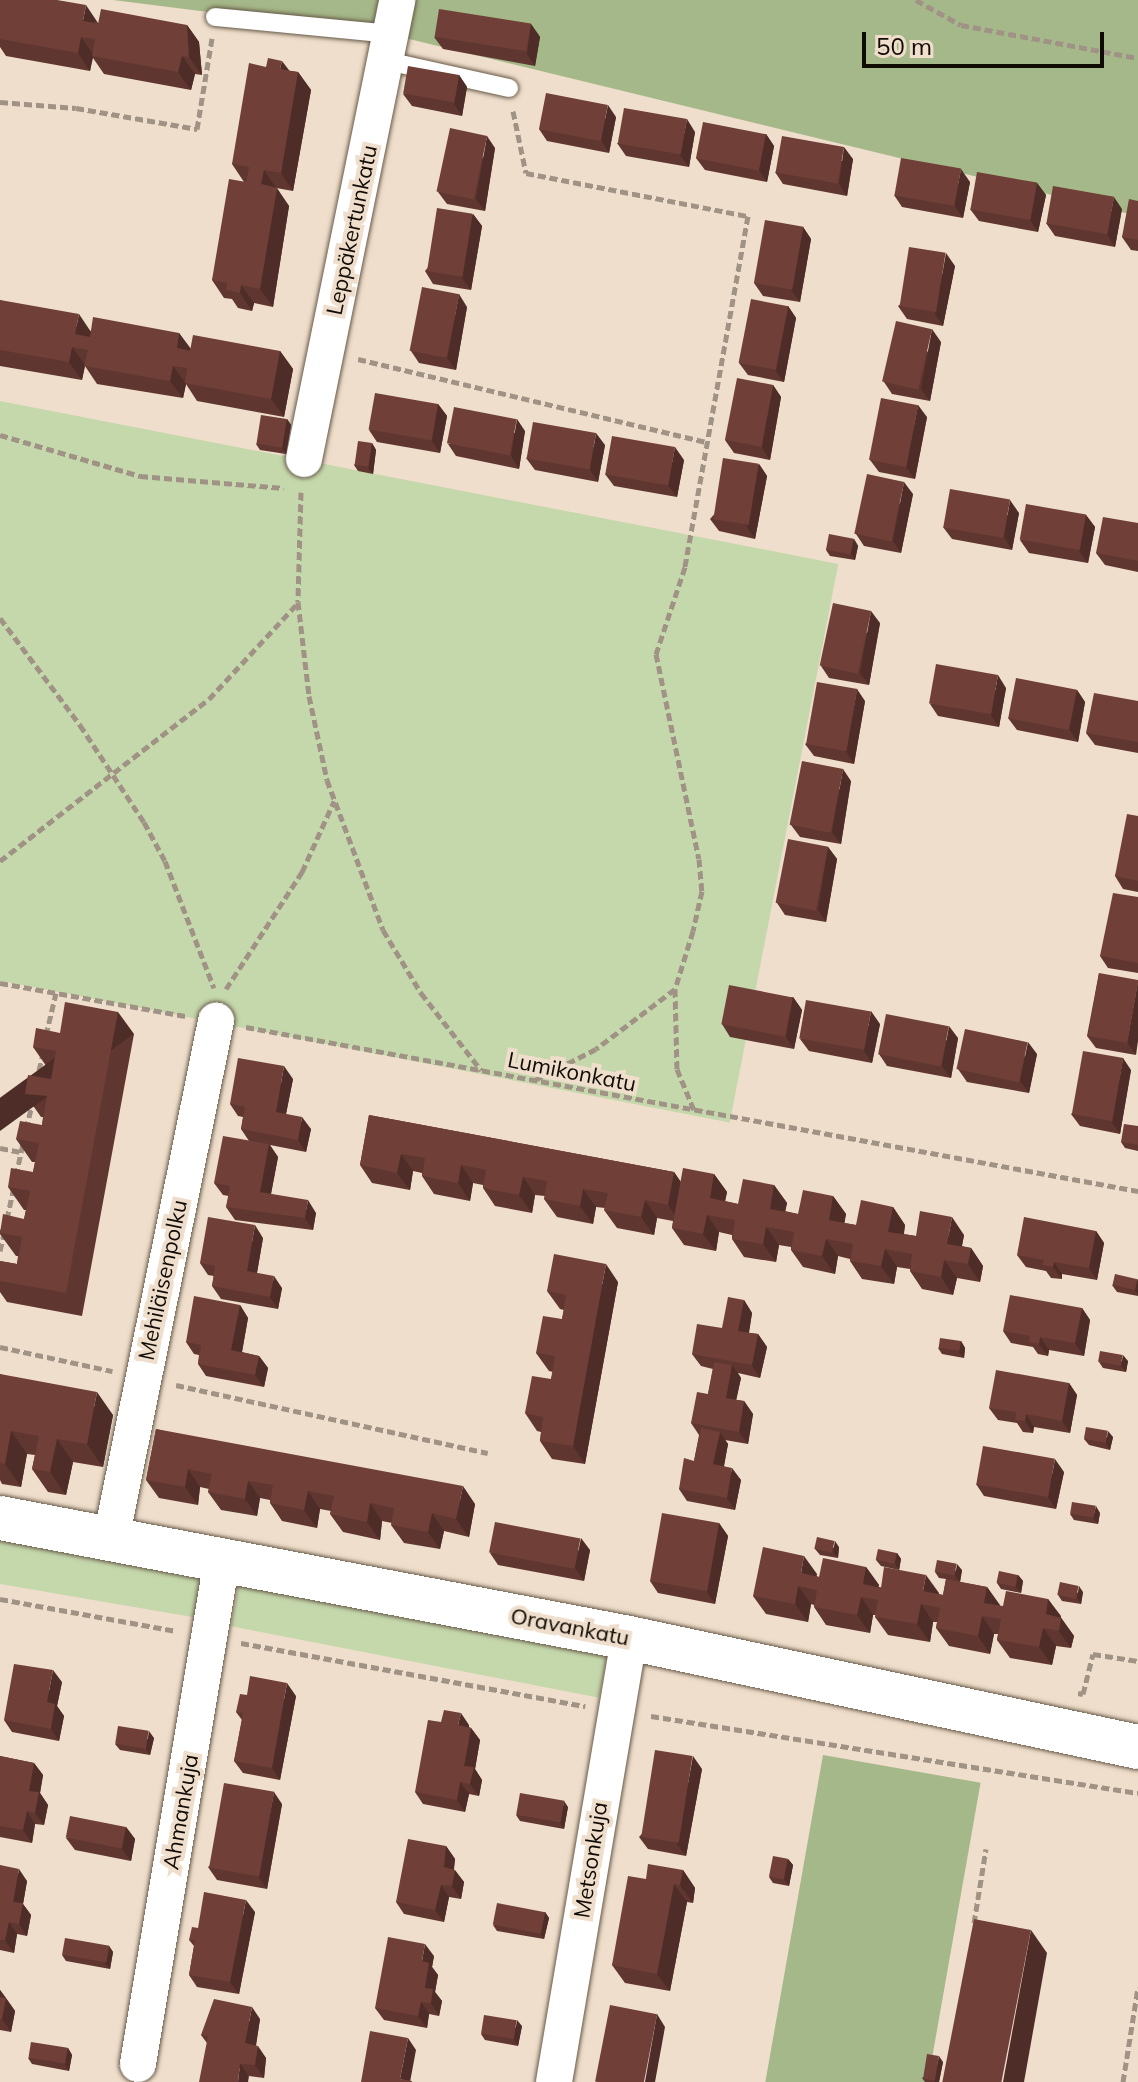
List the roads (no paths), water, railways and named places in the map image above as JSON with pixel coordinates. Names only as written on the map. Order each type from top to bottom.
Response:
[{"type":"street","name":"Leppäkertunkatu","points":[[304,459],[391,32]]},
{"type":"street","name":"Mehiläisenpolku","points":[[111,1539],[216,1021]]},
{"type":"street","name":"Oravankatu","points":[[0,1518],[629,1638],[1138,1747]]},
{"type":"street","name":"Ahmankuja","points":[[138,2064],[222,1560]]},
{"type":"street","name":"Metsonkuja","points":[[554,2082],[629,1638]]},
{"type":"lane","points":[[215,17],[391,32],[509,88]]}]
